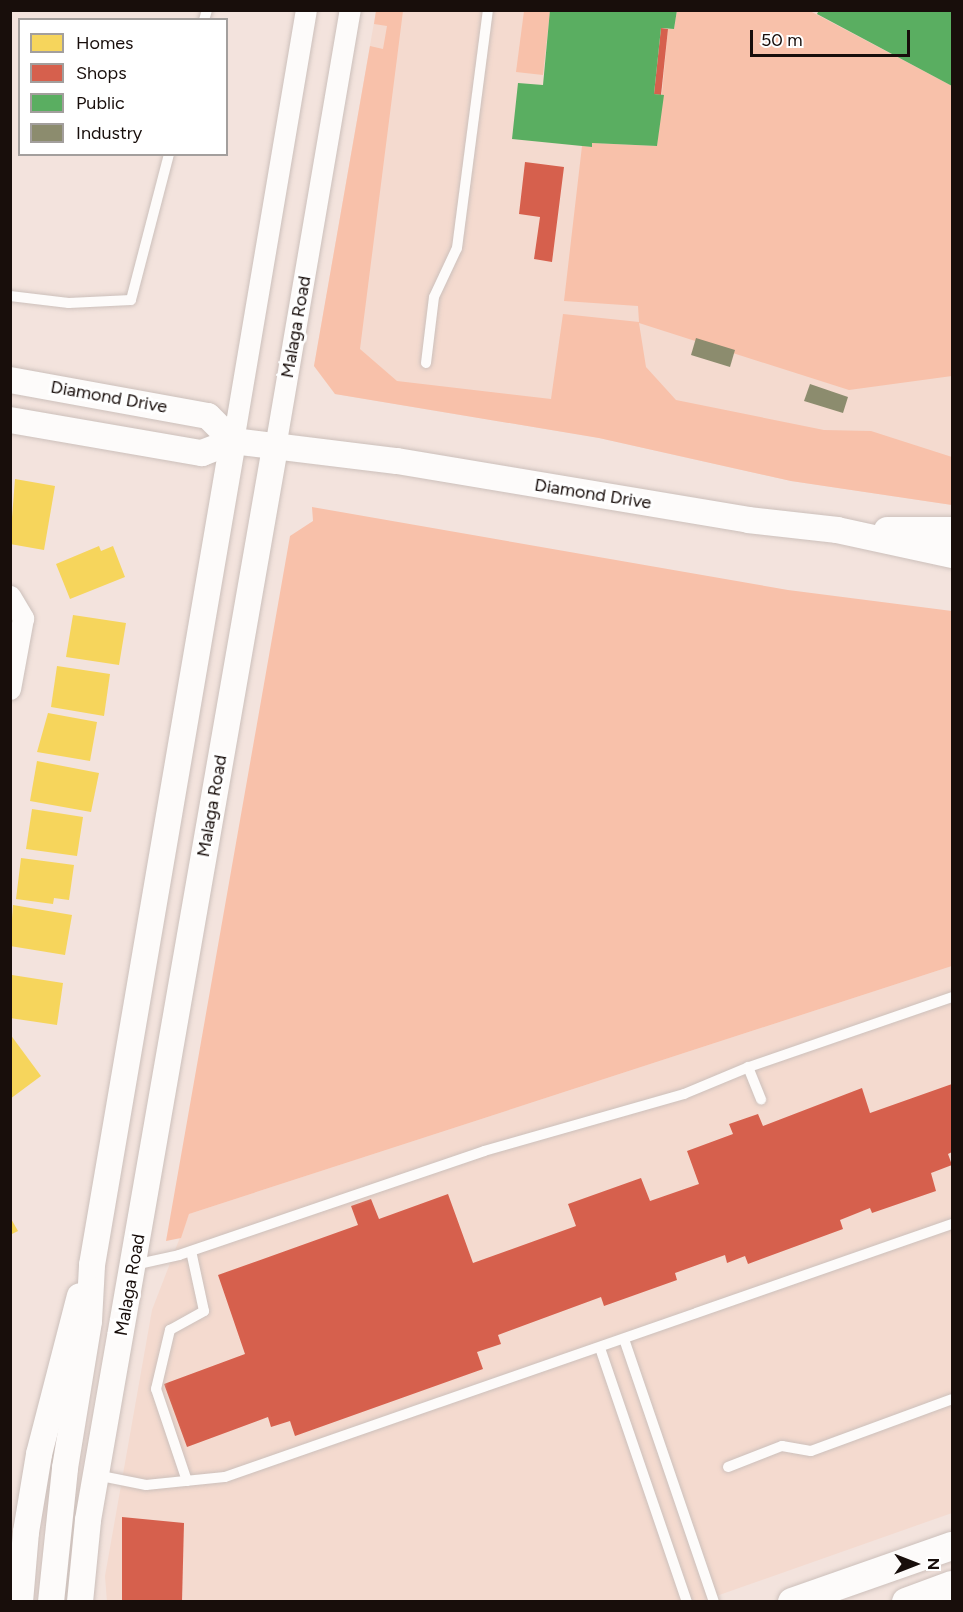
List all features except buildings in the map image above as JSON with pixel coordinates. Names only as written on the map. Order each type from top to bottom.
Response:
[{"type":"main road","points":[[792,1602],[952,1546]]},
{"type":"main road","points":[[906,1602],[952,1585]]},
{"type":"street","name":"Malaga Road","points":[[51,1602],[65,1468],[89,1321],[92,1265],[306,10]]},
{"type":"street","name":"Malaga Road","points":[[80,1602],[96,1475],[350,10]]},
{"type":"street","name":"Diamond Drive","points":[[10,380],[208,416],[233,441]]},
{"type":"street","name":"Diamond Drive","points":[[10,420],[202,453],[233,441],[397,461],[748,520],[837,530],[952,555]]},
{"type":"street","points":[[837,530],[952,530]]},
{"type":"street","points":[[10,596],[23,618],[10,689]]},
{"type":"street","points":[[20,1602],[26,1532],[39,1454],[70,1325],[92,1265]]},
{"type":"lane","points":[[426,363],[434,297],[457,248],[488,10]]},
{"type":"lane","points":[[10,296],[69,303],[130,300],[169,156]]},
{"type":"lane","points":[[133,1265],[191,1251],[484,1151],[684,1094],[748,1067],[952,997]]},
{"type":"lane","points":[[748,1067],[760,1099]]},
{"type":"lane","points":[[96,1475],[146,1485],[225,1477],[952,1224]]},
{"type":"lane","points":[[188,1481],[156,1389],[170,1330],[204,1311],[191,1251]]},
{"type":"lane","points":[[624,1339],[714,1602]]},
{"type":"lane","points":[[600,1348],[687,1602]]},
{"type":"lane","points":[[728,1467],[782,1446],[812,1451],[952,1399]]},
{"type":"shaded area","points":[[376,11],[952,11],[952,505],[791,481],[599,438],[335,394],[314,366]]},
{"type":"shaded area","points":[[376,11],[403,11],[360,349],[397,381],[551,399],[563,314],[639,322],[638,306],[564,301],[582,146],[592,147],[592,143],[657,146],[668,29],[674,29],[677,11],[810,11],[952,86],[952,376],[849,390],[639,323],[646,367],[676,400],[824,430],[871,431],[952,457],[952,505],[791,481],[599,438],[335,394],[314,366],[370,46],[383,49],[387,26],[374,24]]},
{"type":"shaded area","points":[[524,11],[550,11],[543,75],[516,72]]},
{"type":"shaded area","points":[[312,507],[788,590],[952,611],[952,966],[189,1214],[181,1238],[166,1241],[290,536],[313,521]]},
{"type":"shaded area","points":[[952,966],[952,1513],[702,1601],[107,1602],[105,1576],[152,1310],[189,1214]]}]
